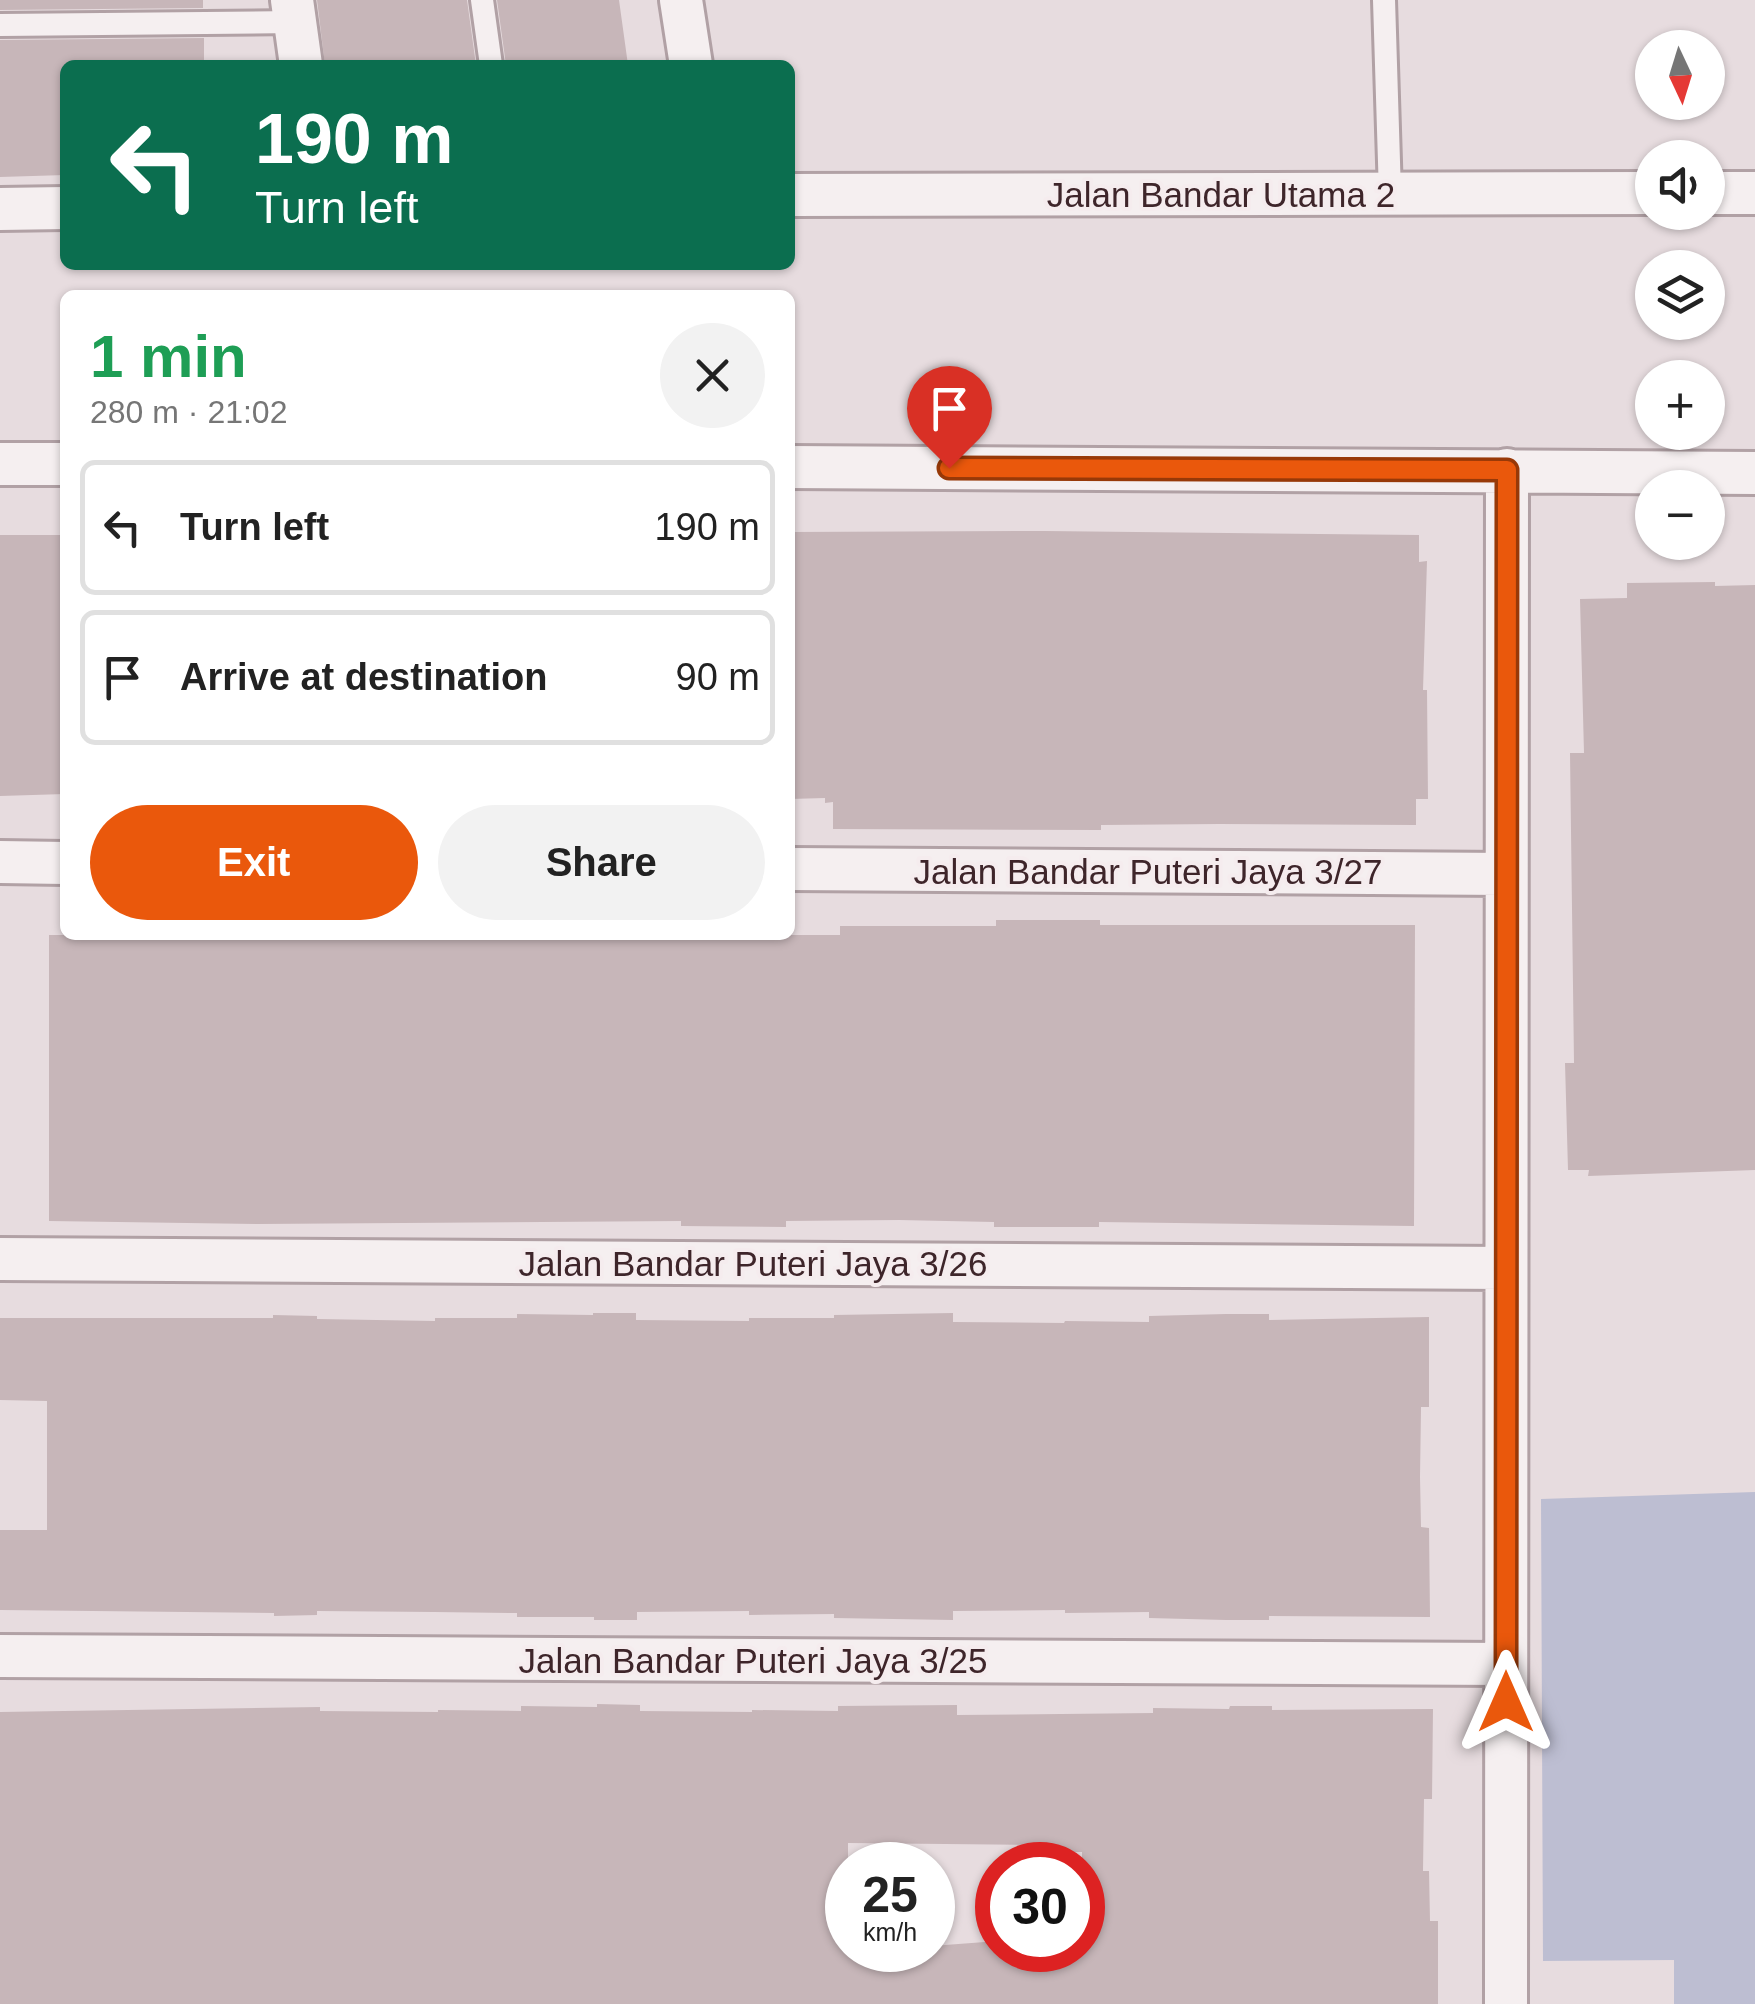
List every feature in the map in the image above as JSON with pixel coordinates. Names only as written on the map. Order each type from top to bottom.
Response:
[{"type":"street","points":[[681,0],[690,60]]},
{"type":"street","points":[[294,11],[301,60]]},
{"type":"street","points":[[1725,194],[1755,193]]},
{"type":"street","name":"Jalan Bandar Utama 2","points":[[795,194],[1635,194]]},
{"type":"street","points":[[0,209],[60,208]]},
{"type":"street","points":[[0,464],[60,464]]},
{"type":"street","points":[[795,467],[1755,473]]},
{"type":"street","points":[[1506,2004],[1507,470]]},
{"type":"street","points":[[0,862],[60,863]]},
{"type":"street","name":"Jalan Bandar Puteri Jaya 3/27","points":[[795,868],[1506,874]]},
{"type":"street","name":"Jalan Bandar Puteri Jaya 3/26","points":[[0,1258],[1506,1268]]},
{"type":"street","name":"Jalan Bandar Puteri Jaya 3/25","points":[[0,1656],[1506,1664]]},
{"type":"lane","points":[[482,0],[490,60]]},
{"type":"lane","points":[[1384,0],[1390,194]]},
{"type":"lane","points":[[0,25],[294,11]]},
{"type":"shaded area","points":[[1755,1492],[1755,2004],[1674,2004],[1674,1960],[1543,1961],[1541,1499]]},
{"type":"building","points":[[0,0],[203,0],[203,8],[0,10]]},
{"type":"building","points":[[317,0],[467,0],[475,60],[324,60]]},
{"type":"building","points":[[497,0],[619,0],[627,60],[505,60]]},
{"type":"building","points":[[204,38],[204,60],[60,60],[60,175],[0,177],[0,40]]},
{"type":"building","points":[[795,532],[1419,535],[1419,562],[1427,561],[1423,690],[1427,690],[1428,799],[1416,799],[1416,825],[833,829],[833,802],[825,803],[825,798],[795,799]]},
{"type":"building","points":[[0,535],[60,535],[60,794],[0,796]]},
{"type":"building","points":[[1715,582],[1715,586],[1755,585],[1755,1170],[1588,1176],[1589,1170],[1568,1170],[1565,1063],[1574,1063],[1570,753],[1584,753],[1580,599],[1627,598],[1627,583]]},
{"type":"building","points":[[996,920],[1100,920],[1100,925],[1415,925],[1414,1226],[1099,1222],[1099,1227],[994,1227],[994,1222],[899,1220],[786,1221],[786,1227],[681,1226],[681,1221],[49,1221],[49,935],[60,935],[60,940],[795,940],[795,935],[840,935],[840,926],[996,926]]},
{"type":"building","points":[[636,1313],[636,1320],[749,1321],[953,1313],[953,1322],[1064,1323],[1149,1322],[1149,1316],[1226,1314],[1269,1314],[1269,1320],[1429,1317],[1429,1407],[1421,1407],[1420,1477],[1421,1527],[1429,1528],[1430,1617],[1269,1616],[1269,1620],[1226,1620],[1149,1618],[1149,1612],[1065,1610],[953,1611],[953,1620],[834,1618],[834,1614],[749,1615],[749,1611],[637,1612],[637,1620],[594,1620],[517,1617],[517,1613],[317,1611],[317,1615],[274,1616],[0,1610],[0,1530],[47,1530],[47,1401],[0,1400],[0,1318],[273,1315],[435,1321]]},
{"type":"building","points":[[640,1705],[640,1711],[752,1712],[838,1711],[838,1706],[957,1705],[957,1715],[1153,1713],[1153,1708],[1230,1706],[1272,1706],[1272,1710],[1433,1709],[1432,1799],[1424,1799],[1423,1871],[1429,1871],[1430,1921],[1438,1921],[1438,2004],[0,2004],[0,1712],[320,1707],[320,1711],[438,1712],[521,1711],[521,1706]],"holes":[[[825,1842],[1105,1842],[1105,1972],[975,1972],[975,1943],[955,1944],[955,1972],[825,1972]]]},
{"type":"route","points":[[949,468],[1507,470],[1506,1702]]}]
